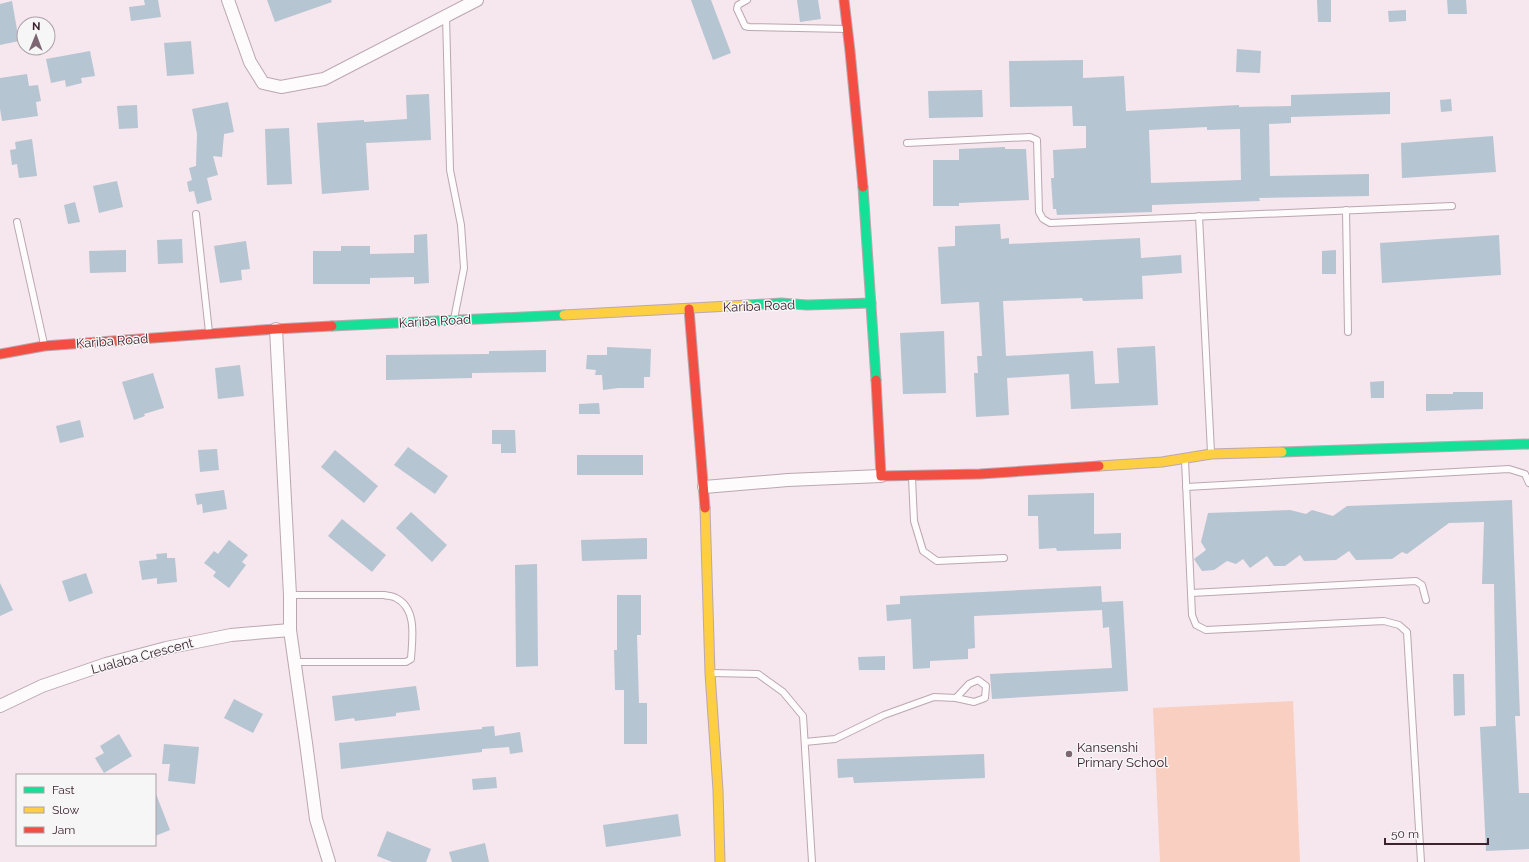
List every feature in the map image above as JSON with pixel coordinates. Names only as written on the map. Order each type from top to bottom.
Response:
[{"type":"street","points":[[228,0],[250,62],[263,83],[281,87],[324,79],[478,0]]},
{"type":"street","points":[[844,0],[849,29],[863,181],[881,476]]},
{"type":"street","name":"Kariba Road","points":[[0,354],[44,346],[276,329],[689,309],[781,303],[807,305],[871,303]]},
{"type":"street","points":[[689,309],[704,487],[710,673],[718,790],[720,862]]},
{"type":"street","points":[[276,329],[290,595],[290,630],[316,819],[328,862]]},
{"type":"street","points":[[704,487],[788,480],[912,476],[1185,460],[1211,454],[1529,444]]},
{"type":"street","name":"Lualaba Crescent","points":[[0,706],[42,686],[106,664],[166,648],[231,635],[290,630]]},
{"type":"lane","points":[[747,0],[738,5],[737,9],[745,26],[849,29]]},
{"type":"lane","points":[[446,16],[450,170],[461,225],[464,268],[453,321]]},
{"type":"lane","points":[[907,143],[1030,137],[1037,140],[1039,212],[1043,219],[1050,222],[1452,206]]},
{"type":"lane","points":[[1346,210],[1348,332]]},
{"type":"lane","points":[[196,214],[209,334]]},
{"type":"lane","points":[[1199,216],[1211,454]]},
{"type":"lane","points":[[18,222],[44,346]]},
{"type":"lane","points":[[1185,460],[1192,614],[1196,625],[1206,630],[1384,621],[1399,625],[1407,632],[1421,862]]},
{"type":"lane","points":[[1186,488],[1509,469],[1525,474],[1529,483]]},
{"type":"lane","points":[[912,476],[914,521],[923,551],[937,561],[1004,558]]},
{"type":"lane","points":[[1191,593],[1416,581],[1422,585],[1426,600]]},
{"type":"lane","points":[[290,595],[384,595],[396,597],[403,603],[410,614],[412,626],[411,659],[406,662],[294,662]]},
{"type":"lane","points":[[710,673],[758,674],[783,692],[803,716],[812,862]]},
{"type":"lane","points":[[805,742],[835,739],[884,715],[934,697],[956,698],[974,702],[985,698],[986,686],[978,680],[969,684],[956,698]]},
{"type":"shaded area","points":[[1293,701],[1300,862],[1160,862],[1153,708]]},
{"type":"building","points":[[144,0],[158,0],[161,17],[131,21],[129,7],[145,5]]},
{"type":"building","points":[[267,0],[331,0],[332,2],[275,22]]},
{"type":"building","points":[[691,0],[711,0],[731,53],[713,60]]},
{"type":"building","points":[[797,0],[818,0],[821,19],[800,22]]},
{"type":"building","points":[[1317,0],[1331,0],[1331,22],[1318,22]]},
{"type":"building","points":[[1447,0],[1466,0],[1467,14],[1448,14]]},
{"type":"building","points":[[12,1],[16,24],[16,42],[0,45],[0,4]]},
{"type":"building","points":[[1406,10],[1406,21],[1389,22],[1388,11]]},
{"type":"building","points":[[191,41],[194,74],[167,76],[164,43]]},
{"type":"building","points":[[1237,49],[1261,51],[1260,73],[1236,72]]},
{"type":"building","points":[[90,51],[95,76],[81,78],[82,83],[66,87],[65,80],[51,83],[46,59]]},
{"type":"building","points":[[1083,60],[1083,78],[1124,76],[1126,111],[1239,105],[1239,107],[1291,106],[1291,95],[1390,92],[1390,114],[1291,117],[1291,123],[1269,124],[1270,176],[1369,174],[1369,196],[1259,198],[1260,201],[1152,205],[1152,212],[1057,215],[1056,209],[1053,209],[1051,178],[1054,178],[1053,150],[1086,148],[1086,126],[1073,126],[1072,106],[1010,107],[1009,61]],"holes":[[[1207,127],[1207,130],[1240,129],[1241,180],[1151,183],[1149,130]]]},
{"type":"building","points":[[27,74],[29,86],[38,85],[41,101],[36,102],[38,116],[2,121],[0,109],[0,78]]},
{"type":"building","points":[[982,90],[983,117],[929,118],[928,91]]},
{"type":"building","points":[[429,94],[431,140],[366,143],[369,190],[322,194],[317,123],[407,119],[406,95]]},
{"type":"building","points":[[1451,99],[1452,111],[1441,112],[1440,100]]},
{"type":"building","points":[[228,102],[234,132],[224,134],[222,157],[213,156],[218,175],[207,178],[212,200],[197,204],[194,191],[189,192],[187,182],[192,180],[189,168],[196,166],[197,134],[192,109]]},
{"type":"building","points":[[137,105],[138,128],[119,129],[117,106]]},
{"type":"building","points":[[289,128],[292,184],[267,185],[265,129]]},
{"type":"building","points":[[1493,136],[1496,172],[1402,178],[1401,143]]},
{"type":"building","points":[[32,139],[37,176],[19,178],[17,164],[12,165],[10,150],[16,149],[15,142]]},
{"type":"building","points":[[1005,147],[1005,149],[1026,149],[1029,200],[959,203],[959,206],[933,206],[933,160],[959,160],[959,149]]},
{"type":"building","points":[[117,181],[123,207],[99,213],[93,186]]},
{"type":"building","points":[[75,202],[80,222],[68,224],[64,205]]},
{"type":"building","points":[[1000,224],[1001,239],[1009,238],[1009,244],[1140,238],[1141,258],[1181,255],[1182,273],[1142,276],[1143,299],[1083,301],[1082,298],[1003,301],[1006,356],[1093,351],[1095,384],[1119,383],[1117,348],[1155,346],[1158,405],[1071,409],[1069,374],[1007,378],[1009,415],[976,417],[974,373],[978,373],[977,356],[982,356],[979,302],[941,304],[938,247],[955,246],[955,226]]},
{"type":"building","points":[[427,234],[429,283],[414,284],[414,277],[370,278],[370,284],[313,284],[313,251],[341,251],[341,246],[370,246],[370,254],[414,253],[414,235]]},
{"type":"building","points":[[1499,235],[1501,275],[1382,283],[1380,243]]},
{"type":"building","points":[[182,239],[183,263],[158,264],[157,240]]},
{"type":"building","points":[[246,241],[250,269],[241,270],[242,280],[220,283],[214,246]]},
{"type":"building","points":[[126,250],[126,272],[90,273],[89,251]]},
{"type":"building","points":[[1336,250],[1336,274],[1322,274],[1322,251]]},
{"type":"building","points":[[944,331],[946,393],[903,394],[900,333]]},
{"type":"building","points":[[607,347],[651,349],[650,377],[644,377],[644,388],[618,388],[603,390],[602,375],[595,375],[596,370],[586,369],[587,355],[607,355]]},
{"type":"building","points":[[546,350],[546,372],[472,373],[472,378],[386,380],[386,355],[489,354],[489,351]]},
{"type":"building","points":[[240,365],[244,396],[218,399],[215,368]]},
{"type":"building","points":[[153,373],[164,408],[144,414],[145,416],[134,420],[122,382]]},
{"type":"building","points":[[1384,381],[1384,398],[1371,398],[1370,382]]},
{"type":"building","points":[[1453,392],[1483,392],[1483,409],[1426,411],[1426,394],[1453,394]]},
{"type":"building","points":[[599,403],[600,414],[579,414],[579,404]]},
{"type":"building","points":[[80,420],[84,437],[60,443],[56,426]]},
{"type":"building","points":[[492,430],[515,430],[516,453],[501,453],[501,444],[492,444]]},
{"type":"building","points":[[408,447],[448,476],[435,494],[394,465]]},
{"type":"building","points":[[217,449],[219,470],[200,472],[198,450]]},
{"type":"building","points":[[335,450],[378,486],[364,503],[321,467]]},
{"type":"building","points":[[577,455],[643,455],[643,475],[577,475]]},
{"type":"building","points":[[224,490],[227,509],[203,513],[202,504],[197,505],[195,494]]},
{"type":"building","points":[[1094,493],[1094,534],[1121,533],[1121,549],[1057,551],[1056,548],[1039,549],[1038,516],[1028,516],[1028,495]]},
{"type":"building","points":[[1512,500],[1520,716],[1515,716],[1519,793],[1529,793],[1529,849],[1486,851],[1480,727],[1496,726],[1494,584],[1482,584],[1484,522],[1449,523],[1407,554],[1402,552],[1392,559],[1356,560],[1349,551],[1336,560],[1304,561],[1300,555],[1285,566],[1274,566],[1267,556],[1250,568],[1243,559],[1236,564],[1227,561],[1214,570],[1202,571],[1194,559],[1206,550],[1201,542],[1208,513],[1290,510],[1306,514],[1312,510],[1333,516],[1347,506]]},
{"type":"building","points":[[411,512],[447,545],[432,562],[396,528]]},
{"type":"building","points":[[342,519],[386,555],[372,572],[328,536]]},
{"type":"building","points":[[647,538],[647,559],[582,561],[581,540]]},
{"type":"building","points":[[229,540],[248,555],[242,562],[246,565],[229,588],[213,576],[216,572],[204,563],[214,551],[218,554]]},
{"type":"building","points":[[167,553],[167,558],[175,558],[177,582],[157,584],[157,578],[142,580],[139,561],[157,559],[156,554]]},
{"type":"building","points":[[537,564],[538,666],[516,667],[515,565]]},
{"type":"building","points":[[86,573],[93,593],[69,602],[62,581]]},
{"type":"building","points":[[0,583],[13,610],[0,616]]},
{"type":"building","points":[[1101,586],[1102,602],[1123,601],[1128,691],[992,699],[990,674],[1112,668],[1109,627],[1103,628],[1102,610],[974,616],[975,648],[968,649],[968,659],[930,661],[930,668],[913,669],[911,619],[887,621],[886,605],[900,604],[900,596]]},
{"type":"building","points":[[617,595],[641,595],[641,635],[637,635],[639,703],[647,703],[647,744],[624,744],[624,690],[615,690],[614,650],[617,650]]},
{"type":"building","points":[[885,656],[885,670],[859,670],[858,657]]},
{"type":"building","points":[[1453,674],[1464,674],[1465,715],[1454,716]]},
{"type":"building","points":[[416,686],[420,710],[396,713],[396,716],[355,721],[354,718],[335,721],[332,696]]},
{"type":"building","points":[[234,699],[263,714],[253,733],[224,718]]},
{"type":"building","points":[[494,726],[495,736],[520,732],[523,752],[510,754],[509,747],[482,749],[482,752],[341,769],[339,743],[482,729],[482,727]]},
{"type":"building","points":[[119,734],[132,756],[104,773],[95,758],[104,753],[100,746]]},
{"type":"building","points":[[164,744],[199,747],[195,784],[168,781],[170,764],[162,764]]},
{"type":"building","points":[[984,754],[985,778],[854,783],[853,777],[838,778],[837,759]]},
{"type":"building","points":[[496,777],[497,788],[473,790],[472,779]]},
{"type":"building","points":[[156,794],[170,830],[156,836]]},
{"type":"building","points":[[678,814],[681,836],[606,847],[603,825]]},
{"type":"building","points":[[387,831],[431,849],[426,862],[392,862],[377,856]]},
{"type":"building","points":[[485,843],[489,862],[452,862],[449,852]]},
{"type":"traffic: fast","points":[[863,187],[876,380]]},
{"type":"traffic: fast","points":[[748,305],[781,303],[807,305],[871,303]]},
{"type":"traffic: fast","points":[[332,326],[564,315]]},
{"type":"traffic: fast","points":[[1282,452],[1529,444]]},
{"type":"traffic: slow","points":[[564,315],[748,305]]},
{"type":"traffic: slow","points":[[1099,466],[1162,462],[1211,454],[1282,452]]},
{"type":"traffic: slow","points":[[705,508],[710,673],[718,790],[720,862]]},
{"type":"traffic: jam","points":[[844,0],[863,187]]},
{"type":"traffic: jam","points":[[689,309],[705,508]]},
{"type":"traffic: jam","points":[[0,354],[44,346],[332,326]]},
{"type":"traffic: jam","points":[[876,380],[881,476],[980,474],[1099,466]]},
{"type":"place","name":"Kansenshi Primary School","points":[[1069,754]]}]
